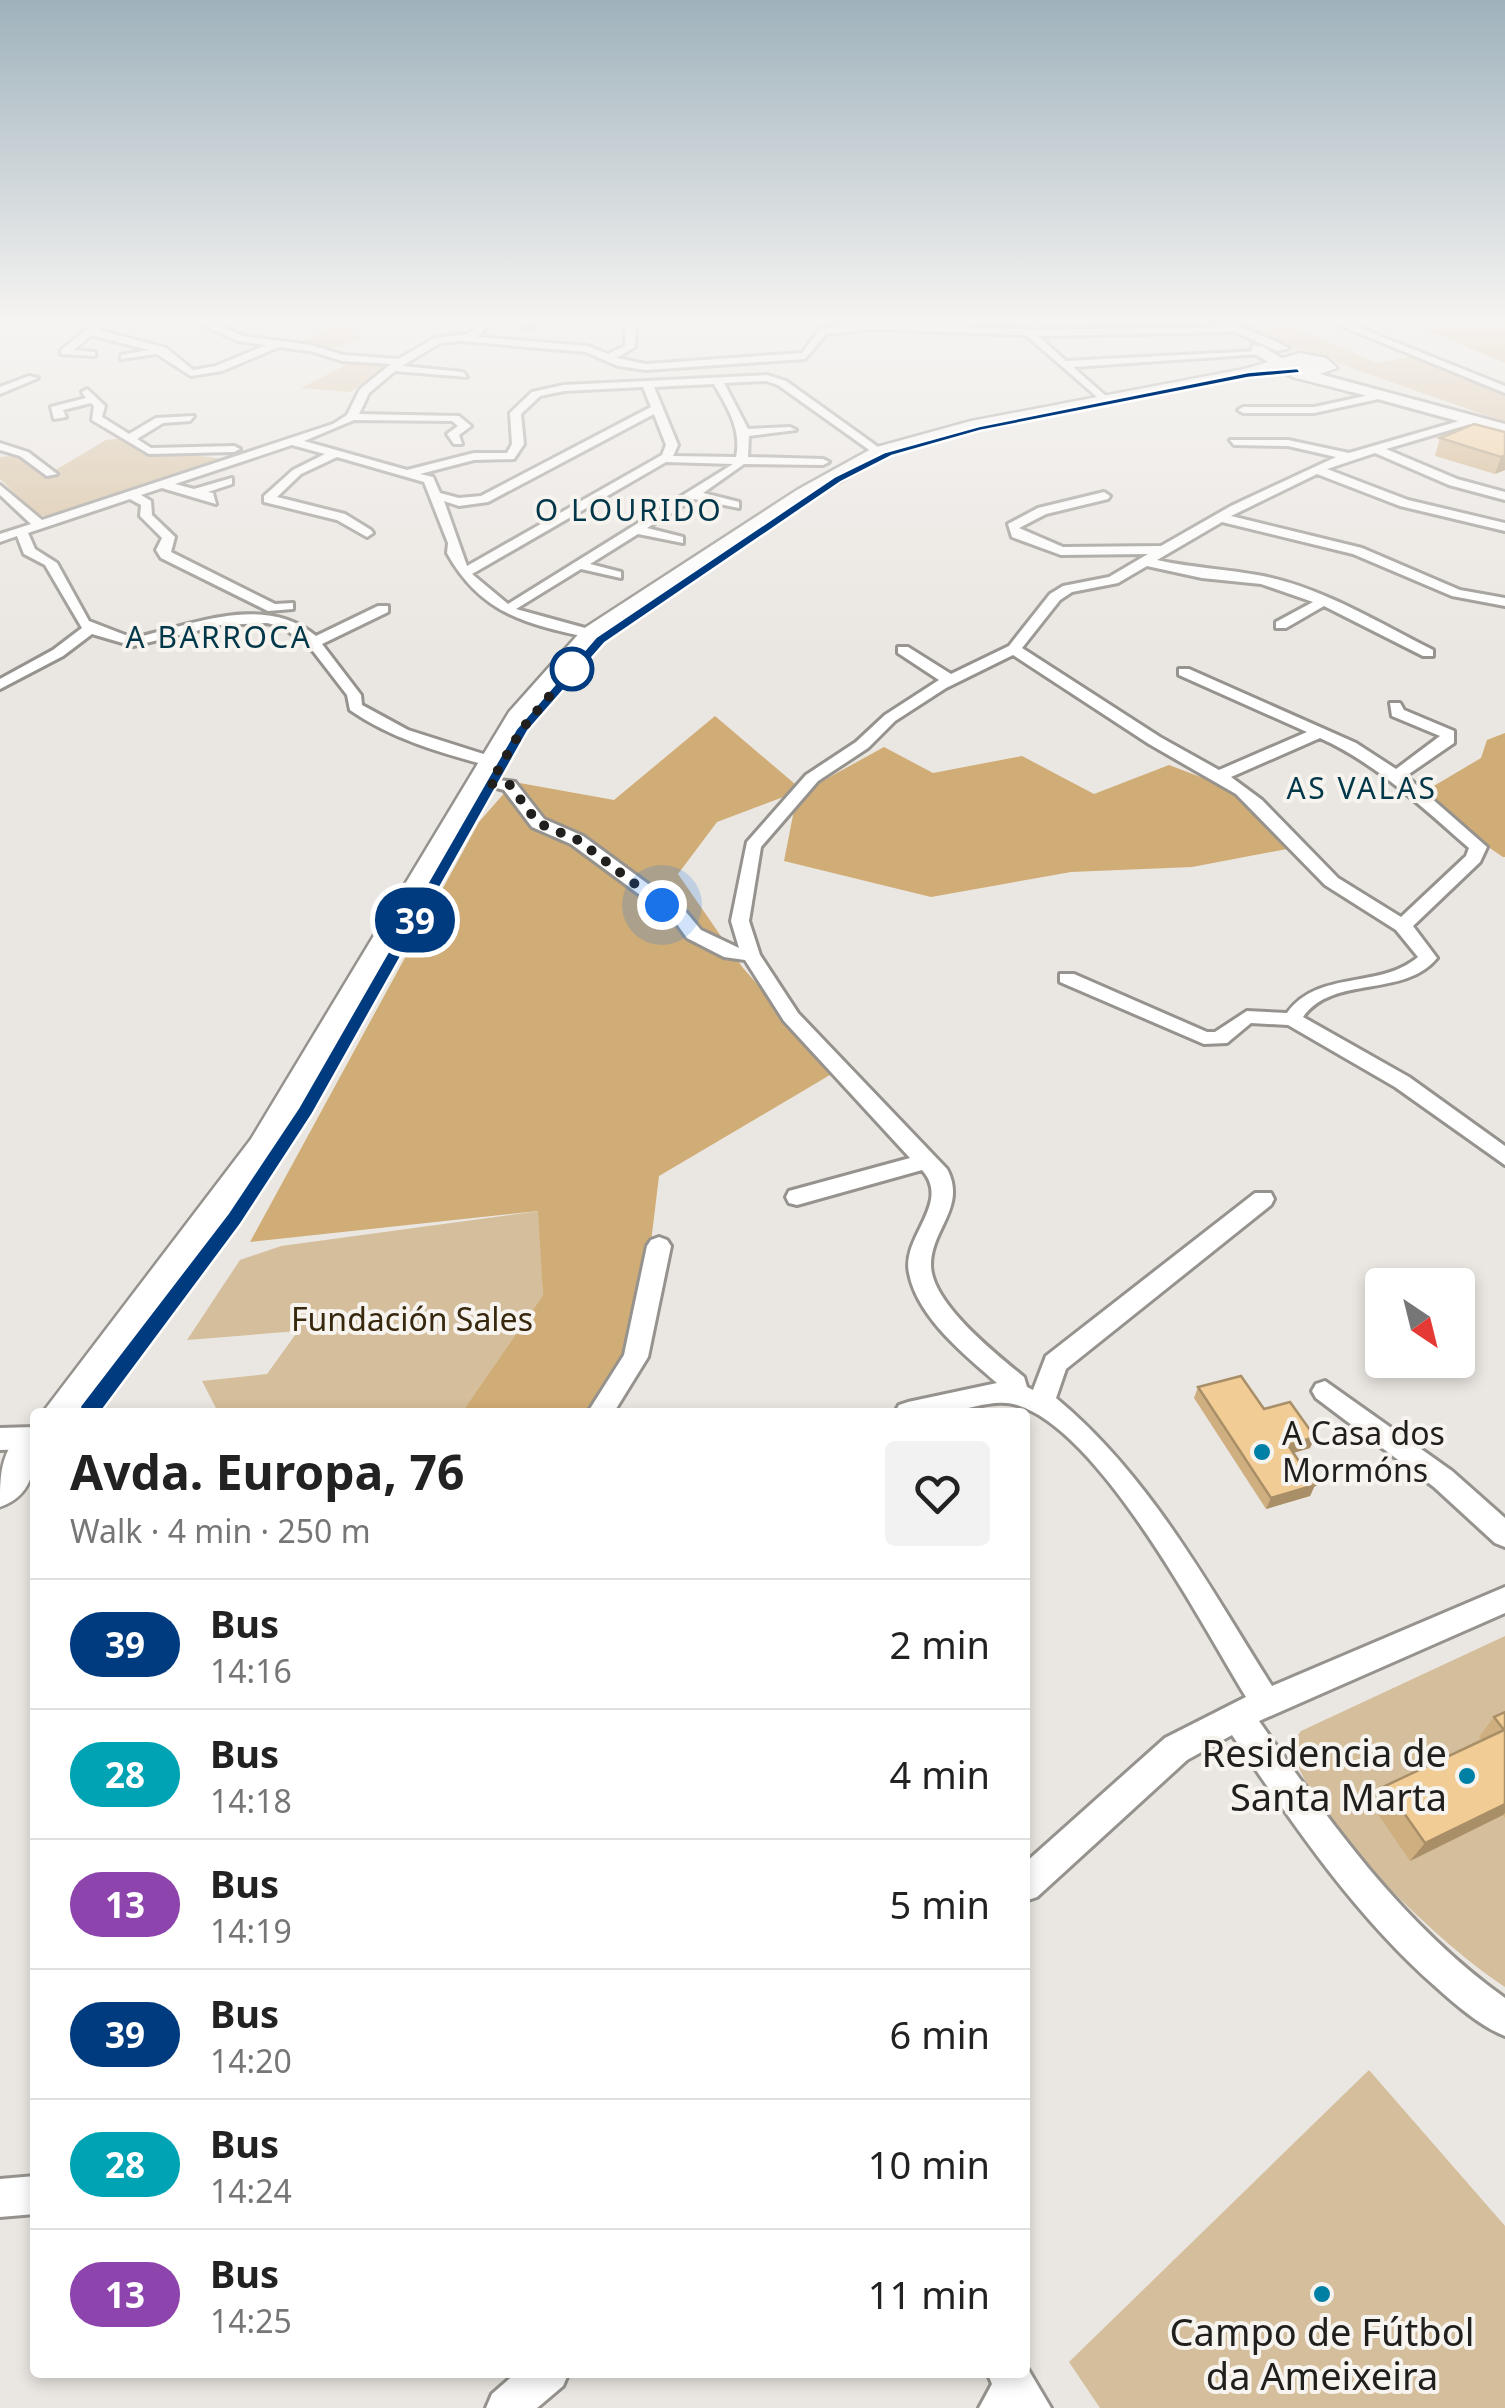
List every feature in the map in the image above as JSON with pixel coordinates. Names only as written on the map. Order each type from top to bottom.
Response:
[{"type":"main road","points":[[91,1408],[226,1231],[306,1111],[530,701],[592,634],[804,494],[879,452],[955,430]]},
{"type":"main road","points":[[66,1408],[152,1300],[263,1147],[490,772],[547,696],[600,640],[855,469],[945,436],[973,430]]},
{"type":"main road","points":[[0,1488],[30,1449]]},
{"type":"main road","points":[[0,1518],[30,1482]]},
{"type":"street","points":[[117,430],[143,449],[228,456]]},
{"type":"street","points":[[130,438],[143,430]]},
{"type":"street","points":[[0,538],[161,484],[228,456],[292,441],[318,430]]},
{"type":"street","points":[[458,430],[453,434],[458,442]]},
{"type":"street","points":[[411,472],[488,452],[510,457],[518,444],[516,430]]},
{"type":"street","points":[[438,502],[484,499],[614,430]]},
{"type":"street","points":[[664,459],[672,445],[666,430]]},
{"type":"street","points":[[515,610],[579,565],[729,474],[744,457],[744,433],[784,430]]},
{"type":"street","points":[[849,430],[879,452]]},
{"type":"street","points":[[1014,1394],[1015,1384],[958,1331],[918,1275],[919,1259],[944,1204],[944,1188],[927,1161],[791,1016],[751,956],[740,921],[753,846],[812,778],[862,746],[890,718],[1014,649],[1055,597],[1068,589],[1113,580],[1160,550],[1316,469],[1439,430]]},
{"type":"street","points":[[292,441],[429,480],[464,572],[494,603],[592,634]]},
{"type":"street","points":[[1234,442],[1288,443],[1352,457]]},
{"type":"street","points":[[0,446],[51,474]]},
{"type":"street","points":[[1378,450],[1453,482],[1505,496]]},
{"type":"street","points":[[331,451],[298,472],[268,499],[341,516],[367,534]]},
{"type":"street","points":[[464,572],[664,459],[744,457],[823,462]]},
{"type":"street","points":[[1316,469],[1404,503],[1505,527]]},
{"type":"street","points":[[161,484],[210,498],[232,486],[193,493]]},
{"type":"street","points":[[0,489],[39,524]]},
{"type":"street","points":[[130,494],[148,504],[146,516],[169,537],[162,550],[166,555],[273,608],[288,606]]},
{"type":"street","points":[[695,495],[735,505]]},
{"type":"street","points":[[1104,496],[1042,510],[1012,527],[1016,534],[1061,550],[1160,550]]},
{"type":"street","points":[[1222,518],[1357,552],[1457,593],[1500,594]]},
{"type":"street","points":[[21,530],[29,551],[50,563],[84,624],[118,641],[133,642],[251,618],[298,630],[354,695],[355,706],[371,719],[449,750],[490,772],[509,784],[538,823],[578,840],[680,916],[694,934],[731,953],[751,956]]},
{"type":"street","points":[[638,530],[679,540]]},
{"type":"street","points":[[1144,561],[1190,572],[1263,580],[1324,601],[1428,653]]},
{"type":"street","points":[[579,565],[616,575]]},
{"type":"street","points":[[1281,625],[1324,601]]},
{"type":"street","points":[[313,643],[383,609]]},
{"type":"street","points":[[0,685],[58,653],[91,628]]},
{"type":"street","points":[[1014,649],[1175,754],[1221,775],[1266,813],[1320,872],[1348,894],[1404,924],[1428,958],[1424,964],[1397,975],[1327,992],[1296,1009],[1292,1019]]},
{"type":"street","points":[[903,650],[951,681]]},
{"type":"street","points":[[1184,672],[1321,732],[1396,776],[1478,848],[1474,858],[1404,924]]},
{"type":"street","points":[[1395,706],[1397,713],[1448,734],[1448,740],[1396,776]]},
{"type":"street","points":[[1221,775],[1321,732]]},
{"type":"street","points":[[1067,978],[1204,1038],[1220,1038],[1247,1017],[1292,1019],[1402,1082],[1505,1157]]},
{"type":"street","points":[[798,1197],[927,1161]]},
{"type":"street","points":[[1042,1401],[1054,1363],[1264,1199]]},
{"type":"street","points":[[604,1408],[636,1357],[659,1246]]},
{"type":"street","points":[[1325,1391],[1442,1478],[1505,1535]]},
{"type":"street","points":[[926,1408],[1014,1394],[1042,1401],[1068,1420],[1168,1541],[1252,1709],[1374,1906],[1451,1980],[1505,2019]]},
{"type":"street","points":[[0,1439],[30,1442]]},
{"type":"street","points":[[1030,1880],[1176,1749],[1252,1709],[1505,1600]]},
{"type":"street","points":[[0,2198],[30,2195]]},
{"type":"street","points":[[506,2408],[542,2378]]},
{"type":"green space","points":[[122,438],[157,454],[223,460],[47,517],[35,513],[0,479],[0,457],[20,455],[47,475],[106,440]]},
{"type":"green space","name":"Fundación Sales","points":[[539,1211],[543,1295],[465,1408],[216,1408],[202,1381],[267,1374],[298,1331],[187,1340],[240,1260],[281,1246]]},
{"type":"green space","points":[[1505,1636],[1505,1987],[1413,1912],[1347,1841],[1320,1806],[1301,1772],[1292,1743],[1301,1731]]},
{"type":"green space","name":"Campo de Fútbol da Ameixeira","points":[[1369,2070],[1505,2226],[1505,2408],[1100,2408],[1069,2362]]},
{"type":"shaded area","points":[[715,716],[802,790],[717,822],[678,874],[743,968],[835,1072],[659,1176],[638,1350],[615,1408],[465,1408],[543,1295],[538,1211],[250,1242],[479,822],[514,782],[614,800]]},
{"type":"shaded area","points":[[1505,733],[1503,857],[1466,832],[1422,793],[1481,758],[1487,740]]},
{"type":"shaded area","points":[[884,747],[933,773],[1022,756],[1094,794],[1169,765],[1245,794],[1297,847],[1192,867],[1071,872],[931,897],[784,861],[797,795]]},
{"type":"building","points":[[1459,430],[1505,432],[1505,455],[1501,457],[1440,438]]},
{"type":"building","name":"A Casa dos Mormóns","points":[[1241,1376],[1264,1409],[1290,1402],[1315,1437],[1288,1445],[1315,1485],[1271,1498],[1198,1387]]},
{"type":"building","name":"Residencia de Santa Marta","points":[[1505,1712],[1505,1804],[1425,1843],[1385,1786],[1504,1730],[1494,1717]]},
{"type":"bus line","name":"39","points":[[91,1408],[164,1315],[306,1111],[345,1048],[502,763],[547,696],[620,624],[855,469],[907,447],[969,430]]},
{"type":"place","name":"A Casa dos Mormóns","points":[[1262,1452]]},
{"type":"place","name":"Residencia de Santa Marta","points":[[1467,1776]]},
{"type":"place","name":"Campo de Fútbol da Ameixeira","points":[[1322,2294]]},
{"type":"district","name":"O LOURIDO","points":[[629,511]]},
{"type":"district","name":"A BARROCA","points":[[219,638]]},
{"type":"district","name":"AS VALAS","points":[[1362,789]]},
{"type":"route","points":[[572,669],[522,729],[490,784],[509,784],[538,823],[578,840],[662,905]]}]
